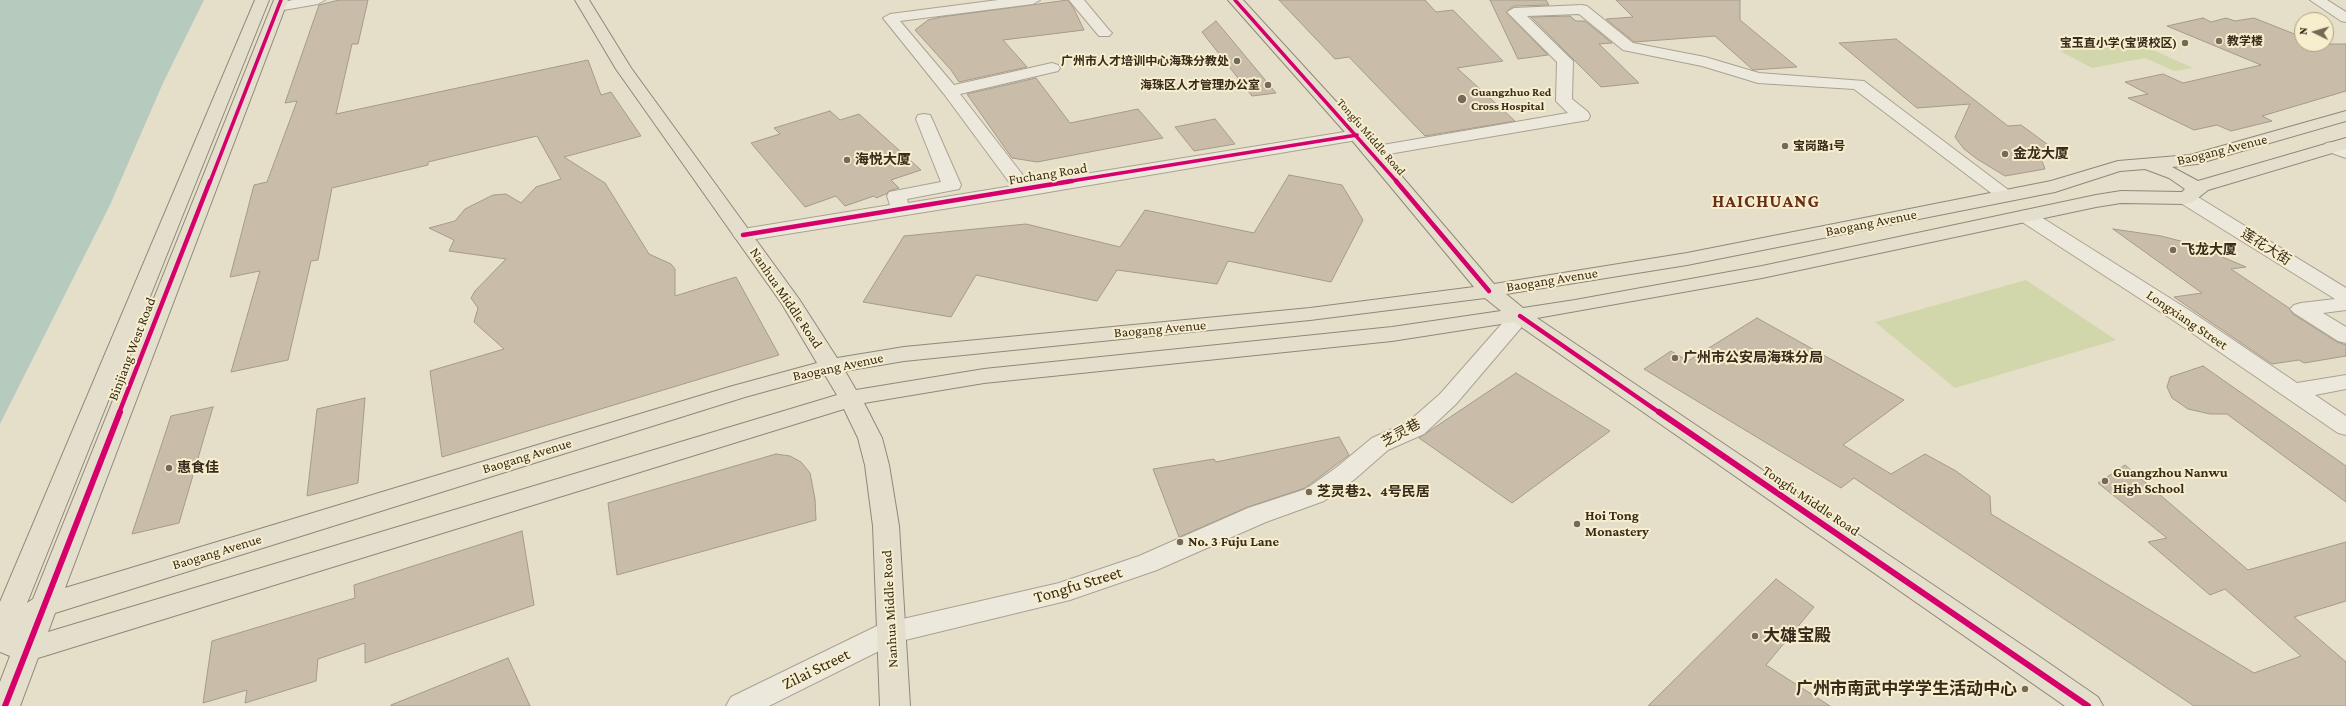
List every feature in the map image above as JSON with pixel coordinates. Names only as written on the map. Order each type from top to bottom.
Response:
[{"type":"main road","name":"Nanhua Middle Road","points":[[582,0],[624,69],[792,303],[850,398],[870,438],[877,465],[886,526],[895,706]]},
{"type":"main road","name":"Tongfu Middle Road","points":[[1234,0],[1357,135],[1489,291],[1520,316],[1608,378],[2088,706]]},
{"type":"main road","name":"Binjiang West Road","points":[[5,706],[45,605],[274,2]]},
{"type":"main road","name":"Binjiang West Road","points":[[0,638],[89,423],[274,2]]},
{"type":"main road","name":"Baogang Avenue","points":[[0,638],[45,605],[729,394],[831,366],[904,354],[1302,315],[1489,291],[1687,259],[2074,181],[2108,168],[2142,163],[2191,160],[2346,116]]},
{"type":"main road","name":"Baogang Avenue","points":[[27,650],[850,398],[984,376],[1298,345],[1392,334],[1520,316],[1762,272],[2096,201],[2121,197],[2147,198],[2191,194],[2201,186],[2341,147]]},
{"type":"main road","points":[[2142,163],[2175,174],[2191,184],[2191,194]]},
{"type":"main road","points":[[2108,168],[2110,174],[2119,183],[2147,198]]},
{"type":"main road","points":[[0,638],[27,650]]},
{"type":"street","points":[[274,2],[318,0]]},
{"type":"street","points":[[1025,190],[950,91],[890,18],[1034,0]]},
{"type":"street","points":[[1076,0],[1104,33]]},
{"type":"street","points":[[2317,0],[2346,18]]},
{"type":"street","points":[[1371,152],[1582,116],[1564,101],[1565,60],[1514,12],[1582,9],[1628,47],[1705,62],[1758,78],[1858,84],[2006,195]]},
{"type":"street","points":[[950,91],[1052,68]]},
{"type":"street","points":[[901,210],[896,196],[952,185],[924,119]]},
{"type":"street","name":"Fuchang Road","points":[[743,236],[1357,135]]},
{"type":"street","name":"莲花大街","points":[[2191,194],[2346,297]]},
{"type":"street","name":"Longxiang Street","points":[[2026,216],[2184,317],[2346,427]]},
{"type":"street","points":[[2346,304],[2301,309],[2346,336]]},
{"type":"street","name":"芝灵巷","points":[[1257,515],[1315,496],[1346,473],[1380,444],[1416,428],[1448,399],[1520,316]]},
{"type":"street","points":[[2293,391],[2346,382]]},
{"type":"street","name":"Tongfu Street","points":[[891,632],[1060,593],[1148,563],[1257,515]]},
{"type":"street","name":"Zilai Street","points":[[741,706],[891,632]]},
{"type":"green space","points":[[2126,38],[2193,68],[2174,71],[2145,58],[2092,68],[2060,51]]},
{"type":"green space","points":[[2026,280],[2116,340],[1955,388],[1875,322]]},
{"type":"shaded area","points":[[0,0],[204,0],[163,83],[110,205],[0,424]]},
{"type":"building","points":[[339,0],[368,0],[358,44],[352,44],[336,114],[588,60],[601,95],[611,92],[641,136],[564,157],[605,183],[649,254],[671,264],[675,269],[675,296],[736,277],[779,355],[442,457],[430,371],[504,349],[474,322],[478,308],[471,298],[475,291],[506,259],[449,251],[454,240],[429,228],[455,221],[465,209],[493,195],[506,194],[521,203],[536,187],[561,179],[537,136],[428,162],[428,165],[332,188],[318,260],[311,261],[288,360],[231,372],[260,271],[230,277],[254,185],[267,182],[297,101],[285,103],[319,5]]},
{"type":"building","points":[[1068,0],[1084,30],[1003,40],[1027,67],[959,82],[951,70],[915,30],[928,20],[941,17]]},
{"type":"building","points":[[1279,0],[1425,0],[1436,12],[1453,10],[1503,61],[1457,68],[1515,121],[1425,136],[1349,57],[1335,59]]},
{"type":"building","points":[[1490,0],[1546,0],[1549,5],[1514,6],[1506,12],[1548,55],[1518,59]]},
{"type":"building","points":[[1616,0],[1740,0],[1740,20],[1797,67],[1753,70],[1715,36],[1634,42],[1606,19],[1633,17]]},
{"type":"building","points":[[1570,16],[1576,21],[1585,21],[1612,43],[1599,44],[1639,83],[1601,87],[1531,17]]},
{"type":"building","points":[[2203,18],[2211,22],[2226,18],[2235,21],[2254,18],[2294,34],[2294,52],[2334,52],[2334,44],[2346,44],[2346,91],[2262,116],[2272,121],[2231,131],[2217,125],[2194,130],[2128,98],[2148,94],[2125,82],[2163,74],[2183,83],[2261,65],[2167,26]]},
{"type":"building","points":[[1216,21],[1276,93],[1252,96],[1202,32]]},
{"type":"building","points":[[1896,39],[2008,126],[2021,125],[2051,147],[2038,150],[2045,169],[2005,176],[1977,159],[1964,149],[1955,137],[1970,104],[1917,108],[1839,43]]},
{"type":"building","points":[[1036,78],[1070,123],[1138,109],[1163,138],[1037,162],[1012,158],[967,94]]},
{"type":"building","name":"海悦大厦","points":[[830,111],[840,120],[859,114],[921,170],[891,180],[899,188],[889,191],[886,194],[876,198],[874,196],[845,206],[836,196],[805,207],[751,143],[780,134],[774,128]]},
{"type":"building","points":[[1215,119],[1235,144],[1194,151],[1175,127]]},
{"type":"building","points":[[1289,175],[1342,185],[1363,220],[1331,282],[1228,261],[1217,284],[1117,270],[1097,301],[976,275],[951,317],[863,302],[904,236],[1026,224],[1120,247],[1145,210],[1254,233]]},
{"type":"building","points":[[2113,229],[2161,236],[2192,244],[2246,267],[2231,269],[2289,308],[2293,314],[2337,342],[2346,345],[2346,356],[2304,363],[2299,360],[2272,364],[2174,297],[2202,293]]},
{"type":"building","points":[[1757,318],[1904,400],[1843,445],[1891,474],[1925,454],[1956,471],[1990,496],[1991,514],[2254,673],[2301,656],[2225,589],[2210,595],[2148,542],[2167,538],[2098,483],[2125,465],[2248,570],[2346,542],[2346,601],[2294,617],[2346,662],[2346,706],[2194,706],[1854,478],[1841,488],[1644,369],[1671,351],[1688,361]]},
{"type":"building","points":[[2203,366],[2346,466],[2346,502],[2227,414],[2210,414],[2188,409],[2172,398],[2167,387],[2170,377]]},
{"type":"building","points":[[1516,373],[1610,431],[1512,503],[1419,438]]},
{"type":"building","points":[[365,398],[358,483],[307,496],[317,409]]},
{"type":"building","points":[[213,407],[179,523],[132,534],[171,416]]},
{"type":"building","points":[[1339,437],[1349,455],[1305,488],[1248,507],[1179,537],[1153,469],[1214,459],[1216,462]]},
{"type":"building","points":[[776,454],[790,456],[801,462],[810,473],[815,499],[816,520],[617,575],[608,503]]},
{"type":"building","points":[[522,531],[534,605],[365,663],[365,643],[318,659],[316,681],[245,703],[247,690],[203,703],[212,641],[355,598],[354,585]]},
{"type":"building","name":"大雄宝殿","points":[[1776,579],[1814,607],[1766,665],[1830,706],[1648,706]]},
{"type":"building","points":[[508,658],[530,706],[391,706],[391,705]]},
{"type":"cycle path","points":[[5,706],[281,0]]},
{"type":"cycle path","points":[[1235,0],[1357,135],[1489,291]]},
{"type":"cycle path","points":[[743,235],[1357,135]]},
{"type":"cycle path","points":[[1520,316],[1608,378],[2088,706]]},
{"type":"place","name":"教学楼","points":[[2219,41]]},
{"type":"place","name":"宝玉直小学(宝贤校区)","points":[[2185,43]]},
{"type":"place","name":"广州市人才培训中心海珠分教处","points":[[1237,61]]},
{"type":"place","name":"海珠区人才管理办公室","points":[[1268,85]]},
{"type":"place","name":"Guangzhuo Red Cross Hospital","points":[[1462,99]]},
{"type":"place","name":"宝岗路1号","points":[[1785,146]]},
{"type":"place","name":"金龙大厦","points":[[2005,154]]},
{"type":"place","name":"海悦大厦","points":[[847,160]]},
{"type":"place","name":"飞龙大厦","points":[[2173,250]]},
{"type":"place","name":"广州市公安局海珠分局","points":[[1675,358]]},
{"type":"place","name":"惠食佳","points":[[169,468]]},
{"type":"place","name":"Guangzhou Nanwu High School","points":[[2105,481]]},
{"type":"place","name":"芝灵巷2、4号民居","points":[[1309,492]]},
{"type":"place","name":"Hoi Tong Monastery","points":[[1577,524]]},
{"type":"place","name":"No. 3 Fuju Lane","points":[[1180,542]]},
{"type":"place","name":"大雄宝殿","points":[[1755,636]]},
{"type":"place","name":"广州市南武中学学生活动中心","points":[[2025,689]]},
{"type":"district","name":"HAICHUANG","points":[[1766,201]]}]
